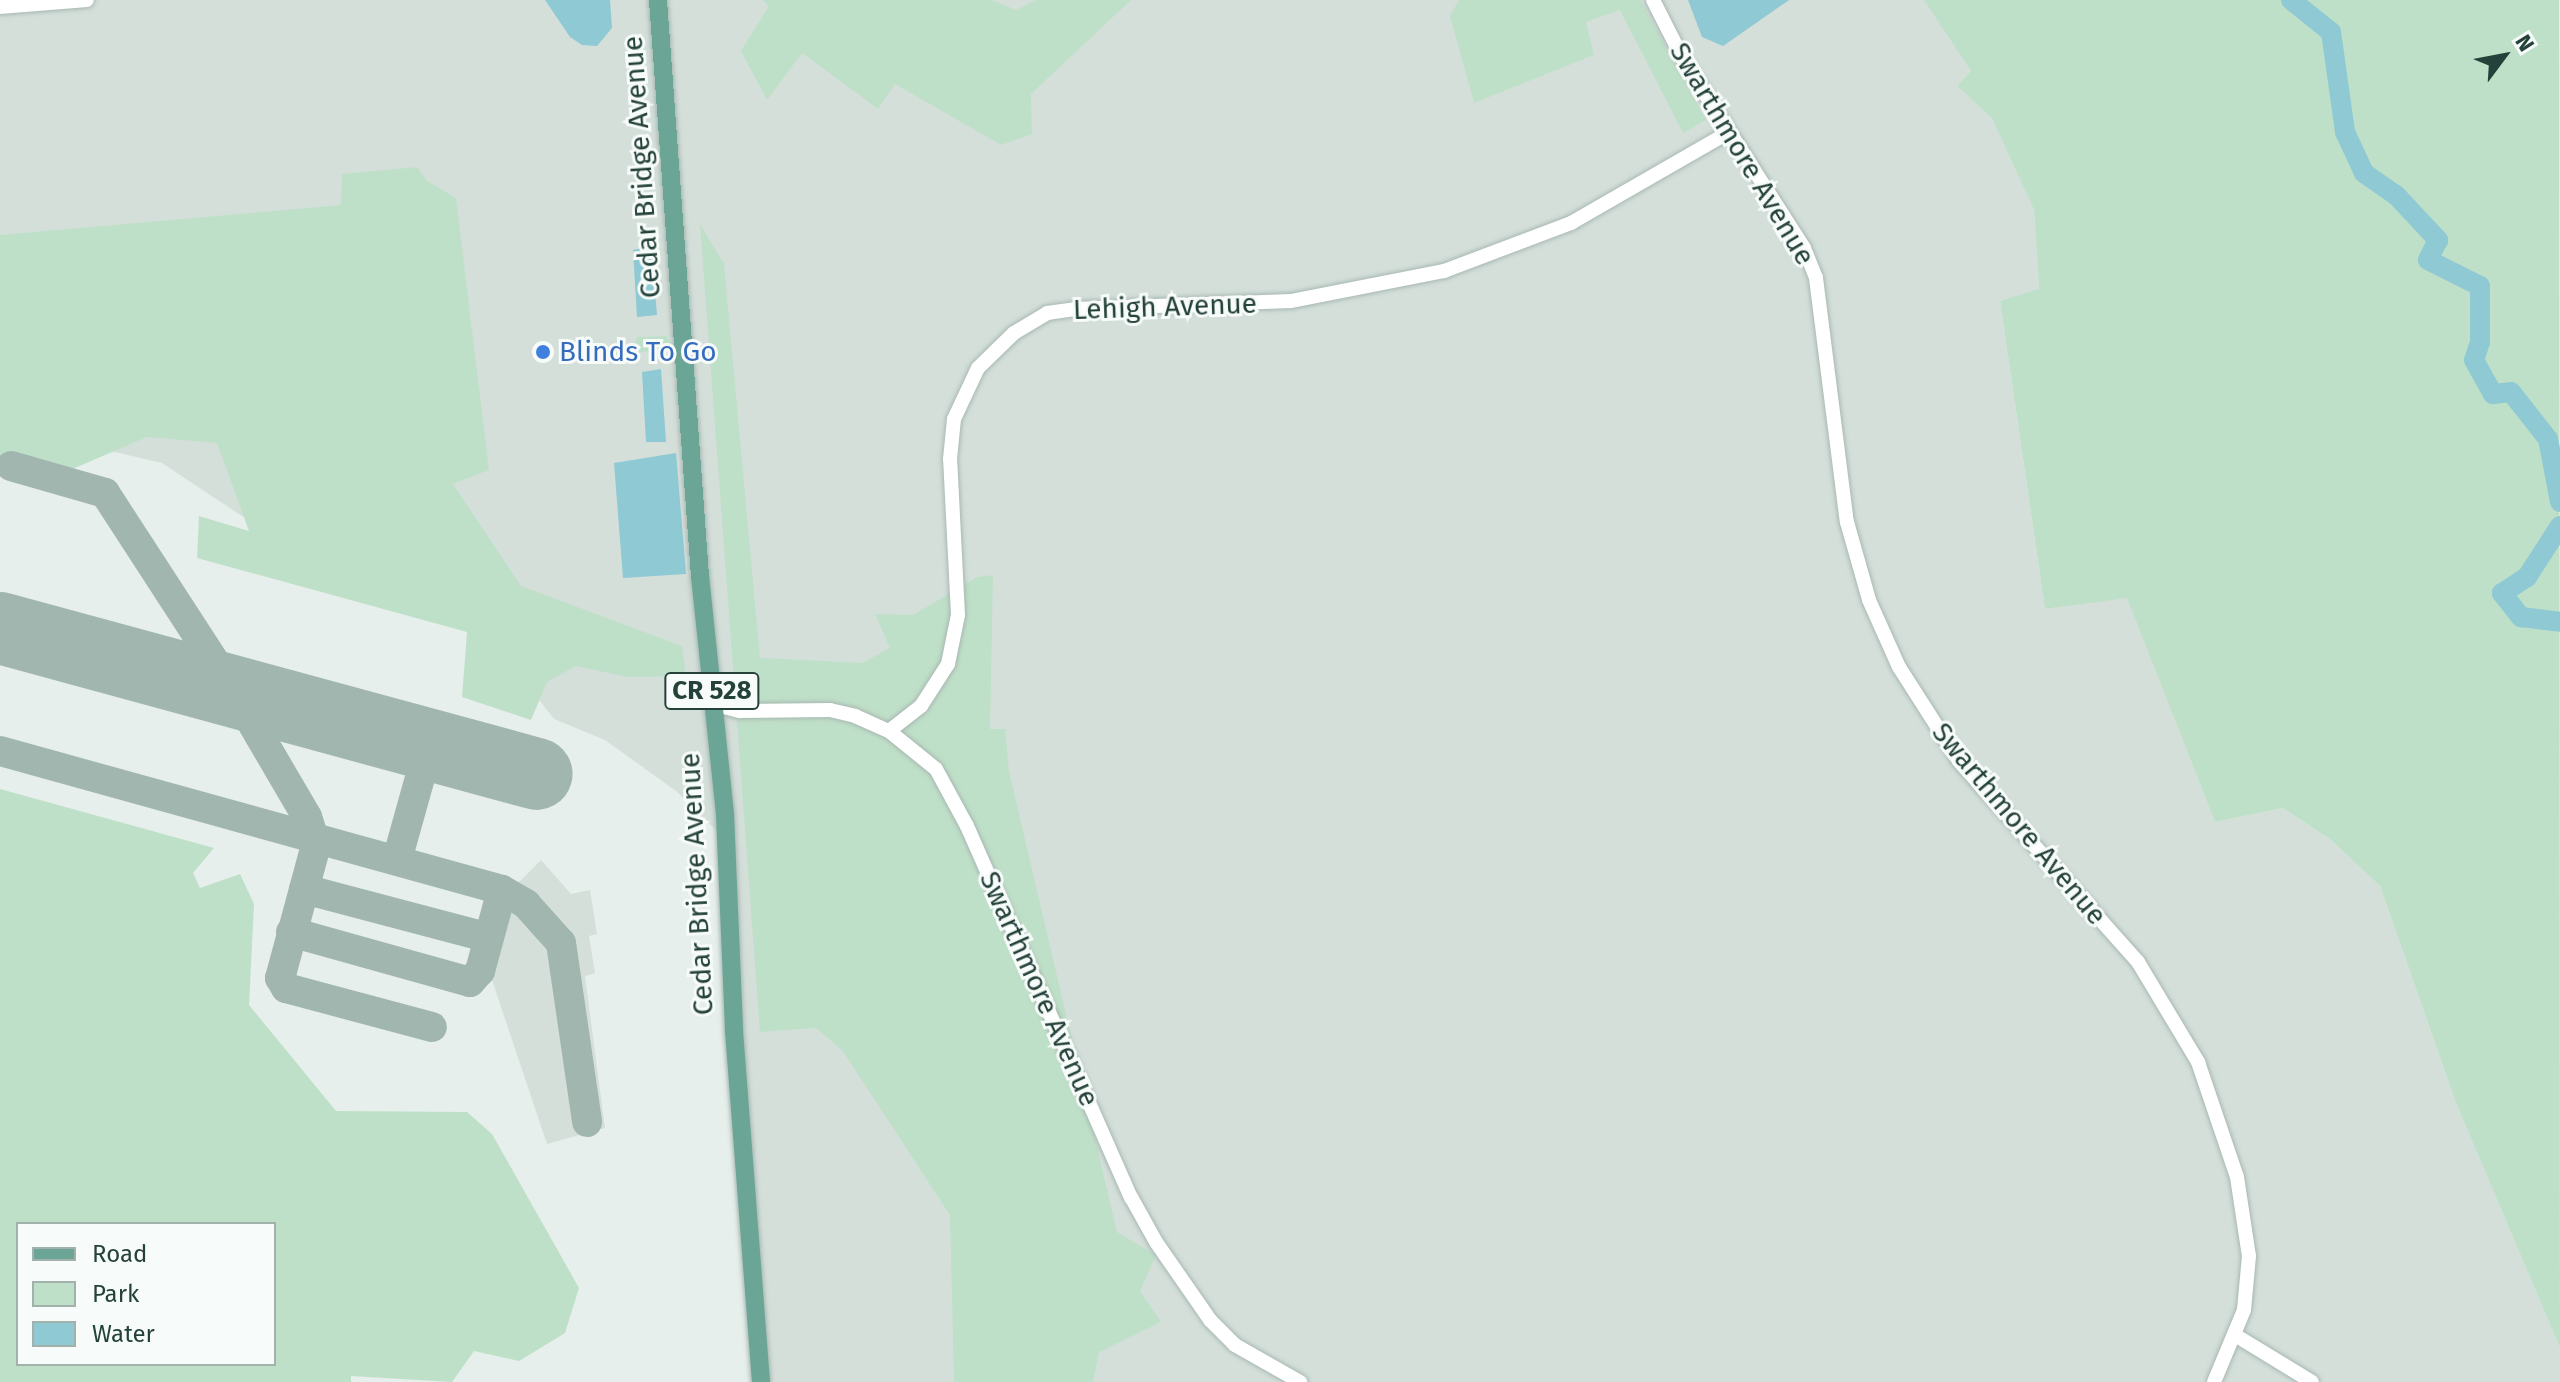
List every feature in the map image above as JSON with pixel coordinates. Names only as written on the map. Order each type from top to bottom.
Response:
[{"type":"main road","name":"Cedar Bridge Avenue","points":[[658,0],[713,704],[761,1382]]},
{"type":"street","points":[[0,7],[87,0]]},
{"type":"street","name":"Swarthmore Avenue","points":[[1653,0],[1729,132],[1804,248],[1816,278],[1847,522],[1869,600],[1899,667],[1959,761],[2138,962],[2198,1062],[2221,1125],[2246,1219],[2248,1287],[2235,1335],[2214,1382]]},
{"type":"street","name":"Lehigh Avenue","points":[[889,731],[921,706],[948,664],[958,615],[950,459],[954,419],[978,368],[1014,333],[1047,313],[1075,309],[1291,301],[1444,271],[1583,218],[1729,132]]},
{"type":"street","name":"Swarthmore Avenue","points":[[713,704],[740,711],[830,710],[889,731],[936,769],[967,826],[1131,1197],[1177,1276],[1235,1345],[1300,1382]]},
{"type":"street","points":[[2235,1335],[2312,1382]]},
{"type":"shaded area","points":[[0,0],[1928,0],[1971,71],[1957,86],[1992,117],[2034,210],[2039,290],[2000,301],[2045,609],[2127,597],[2215,822],[2283,808],[2331,840],[2380,886],[2456,1103],[2560,1348],[2560,1382],[760,1382],[726,840],[676,791],[605,740],[554,719],[503,654],[440,604],[263,530],[162,463],[37,434],[0,432]]},
{"type":"shaded area","points":[[541,860],[571,894],[590,890],[597,934],[589,936],[595,973],[585,976],[605,1128],[547,1144],[488,968],[508,893]]},
{"type":"green space","points":[[763,0],[992,0],[1016,10],[1036,0],[1131,0],[1031,94],[1032,134],[1001,145],[895,84],[878,109],[802,53],[767,100],[741,51],[769,6]]},
{"type":"green space","points":[[1459,0],[1640,0],[1706,120],[1683,133],[1620,10],[1586,22],[1594,55],[1474,103],[1450,16]]},
{"type":"green space","points":[[1924,0],[2559,0],[2560,1348],[2456,1103],[2380,886],[2331,840],[2283,808],[2215,822],[2127,598],[2045,609],[2000,301],[2039,289],[2034,210],[1992,118],[1957,86],[1971,71]]},
{"type":"green space","points":[[417,167],[427,181],[456,198],[489,470],[453,484],[521,586],[682,646],[686,676],[628,677],[576,666],[547,682],[531,720],[462,697],[467,632],[197,558],[199,516],[249,531],[217,443],[147,437],[63,473],[12,454],[0,456],[0,235],[341,205],[342,174]]},
{"type":"green space","points":[[700,224],[724,264],[760,658],[862,663],[890,648],[875,614],[913,615],[977,577],[993,575],[990,729],[1005,729],[1009,771],[1117,1232],[1156,1255],[1140,1291],[1161,1322],[1099,1352],[1093,1382],[954,1382],[950,1215],[842,1050],[816,1028],[760,1032]]},
{"type":"green space","points":[[666,336],[671,343],[667,349],[640,352],[633,345],[638,337]]},
{"type":"green space","points":[[0,789],[214,848],[193,873],[200,888],[240,874],[254,904],[249,1005],[336,1111],[467,1112],[492,1134],[579,1288],[565,1333],[519,1361],[474,1351],[452,1382],[351,1376],[351,1382],[0,1382]]},
{"type":"water","points":[[545,0],[610,0],[612,28],[597,46],[582,45],[570,37]]},
{"type":"water","points":[[1688,0],[1789,0],[1723,46],[1702,37]]},
{"type":"water","points":[[651,246],[657,315],[637,317],[633,250]]},
{"type":"water","points":[[661,369],[666,442],[646,442],[642,372]]},
{"type":"water","points":[[676,453],[686,574],[623,578],[614,463]]},
{"type":"waterway","points":[[2291,0],[2331,32],[2345,132],[2364,173],[2396,195],[2438,240],[2428,260],[2480,286],[2480,342],[2474,360],[2493,394],[2511,392],[2548,439],[2560,502]]},
{"type":"waterway","points":[[2560,526],[2527,577],[2502,593],[2521,617],[2560,622]]},
{"type":"taxiway","points":[[11,466],[105,493],[234,692],[307,817],[316,845],[280,978],[286,988],[432,1027]]},
{"type":"taxiway","points":[[397,860],[426,756],[417,742]]},
{"type":"taxiway","points":[[0,751],[502,890],[526,904],[561,943],[587,1122]]},
{"type":"taxiway","points":[[304,889],[489,938]]},
{"type":"taxiway","points":[[291,932],[470,982],[480,971],[502,890]]},
{"type":"runway","points":[[0,628],[537,774]]},
{"type":"place","name":"Blinds To Go","points":[[543,352]]}]
